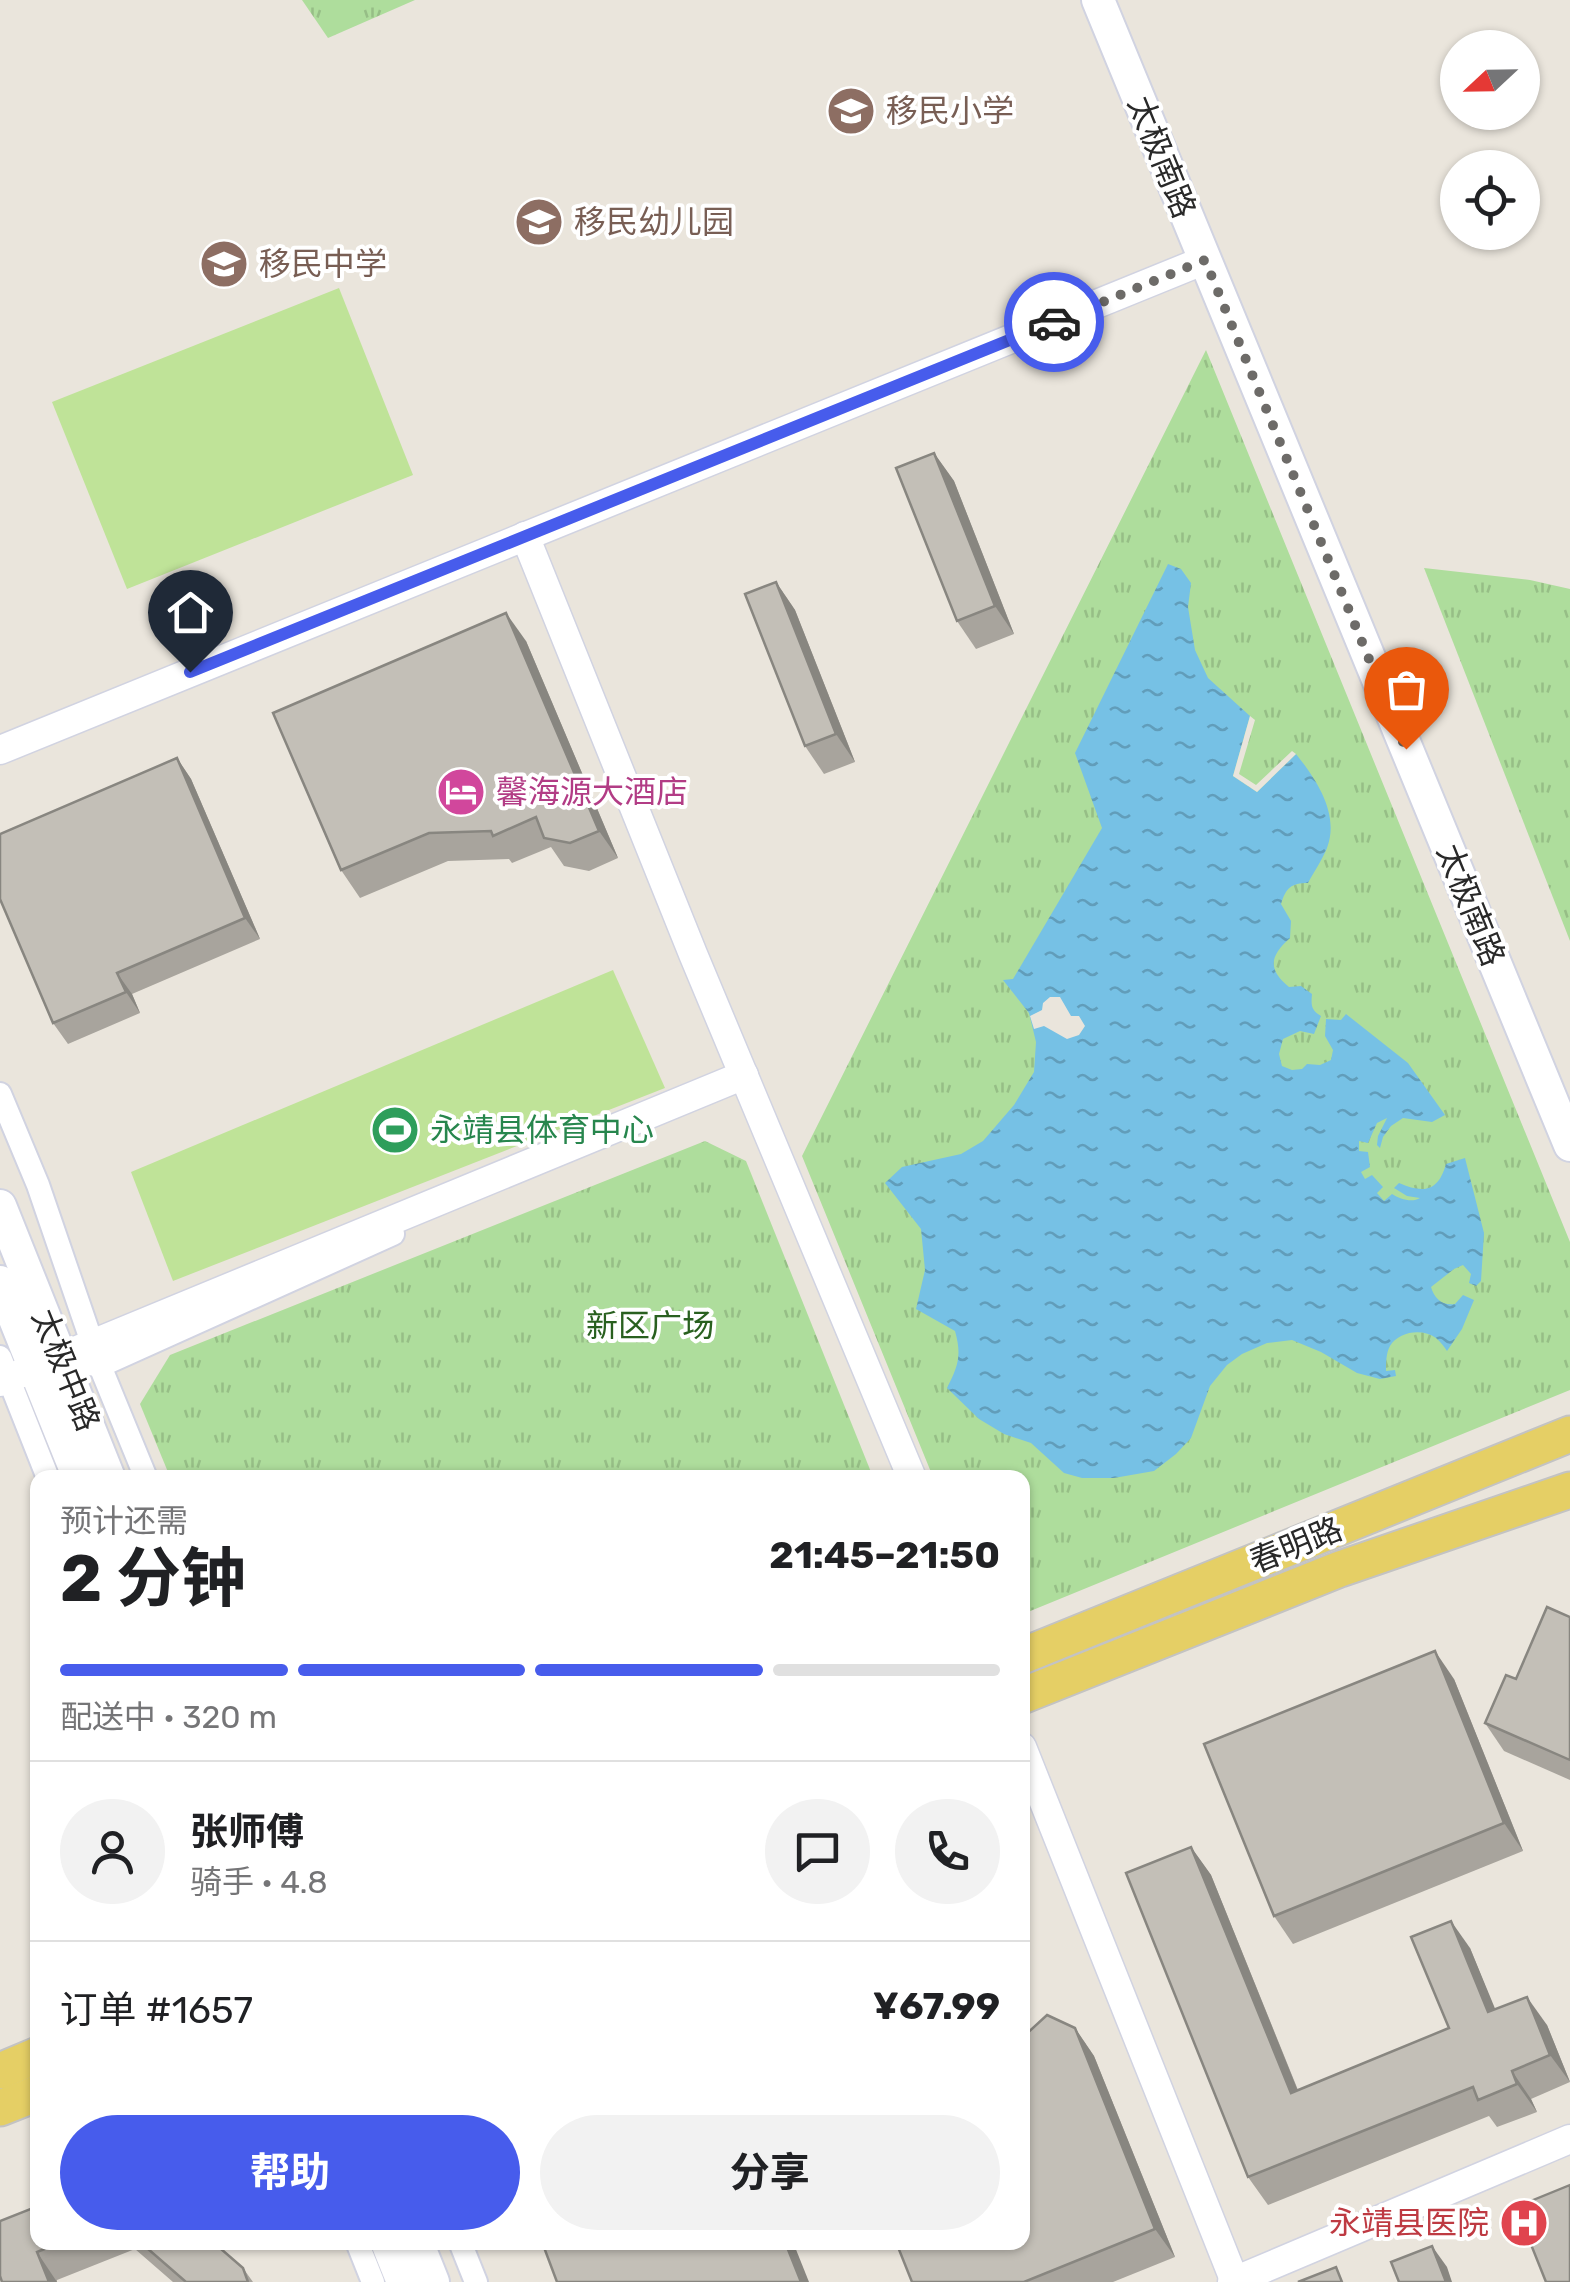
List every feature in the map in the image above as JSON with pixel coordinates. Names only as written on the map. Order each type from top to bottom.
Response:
[{"type":"main road","name":"太极南路","points":[[1098,0],[1570,1145]]},
{"type":"main road","name":"太极中路","points":[[0,1206],[21,1369],[103,1470]]},
{"type":"main road","name":"太极中路","points":[[0,1282],[21,1369],[74,1470]]},
{"type":"main road","name":"春明路","points":[[1030,1653],[1570,1434]]},
{"type":"main road","name":"春明路","points":[[1030,1693],[1340,1569],[1570,1490]]},
{"type":"main road","points":[[0,2070],[30,2058]]},
{"type":"main road","points":[[0,2108],[30,2096]]},
{"type":"main road","points":[[390,2250],[403,2282]]},
{"type":"main road","points":[[420,2250],[433,2282]]},
{"type":"street","points":[[0,750],[1205,260]]},
{"type":"street","points":[[524,536],[909,1470]]},
{"type":"street","points":[[46,1470],[21,1369],[97,1355],[744,1076]]},
{"type":"street","points":[[0,1094],[38,1185],[97,1355],[143,1470]]},
{"type":"street","points":[[1030,1766],[1234,2282],[1570,2139]]},
{"type":"street","points":[[360,2250],[373,2282]]},
{"type":"street","points":[[463,2250],[476,2282]]},
{"type":"green space","points":[[302,0],[415,0],[328,38]]},
{"type":"green space","points":[[339,288],[413,475],[127,589],[52,402]]},
{"type":"green space","points":[[1206,350],[1570,1242],[1570,1390],[1030,1611],[1030,1470],[930,1470],[802,1156]]},
{"type":"green space","points":[[1424,568],[1530,580],[1570,589],[1570,941]]},
{"type":"green space","name":"永靖县体育中心","points":[[613,970],[665,1088],[173,1281],[131,1172]]},
{"type":"green space","name":"新区广场","points":[[705,1141],[746,1161],[870,1470],[167,1470],[140,1404],[170,1355]]},
{"type":"water","points":[[1168,564],[1181,569],[1191,583],[1188,607],[1195,650],[1208,678],[1250,716],[1233,776],[1257,792],[1296,754],[1318,786],[1328,810],[1330,835],[1323,857],[1308,883],[1290,887],[1281,904],[1291,921],[1290,938],[1278,951],[1274,968],[1289,987],[1301,986],[1312,994],[1312,1007],[1321,1016],[1314,1034],[1300,1031],[1283,1039],[1279,1054],[1282,1066],[1302,1069],[1307,1064],[1320,1065],[1331,1060],[1333,1050],[1325,1036],[1326,1019],[1341,1020],[1346,1014],[1408,1063],[1445,1115],[1432,1122],[1403,1118],[1391,1126],[1380,1148],[1378,1136],[1387,1118],[1377,1123],[1368,1143],[1359,1141],[1359,1151],[1368,1152],[1370,1167],[1361,1172],[1365,1179],[1372,1175],[1383,1187],[1377,1193],[1384,1201],[1392,1194],[1413,1200],[1420,1198],[1394,1188],[1399,1183],[1428,1188],[1439,1181],[1446,1164],[1465,1158],[1484,1233],[1481,1281],[1476,1286],[1469,1283],[1471,1274],[1463,1265],[1431,1287],[1436,1298],[1446,1304],[1455,1304],[1463,1295],[1474,1300],[1447,1351],[1431,1335],[1405,1334],[1394,1341],[1387,1355],[1386,1371],[1395,1370],[1396,1376],[1380,1379],[1357,1373],[1292,1340],[1267,1343],[1227,1365],[1210,1386],[1191,1438],[1154,1471],[1114,1478],[1082,1478],[1064,1473],[1031,1443],[1004,1434],[979,1419],[947,1388],[958,1361],[955,1331],[916,1309],[925,1270],[921,1229],[885,1183],[902,1167],[961,1154],[983,1141],[1014,1105],[1034,1072],[1036,1042],[1029,1013],[1003,980],[1013,979],[1102,828],[1075,753]]},
{"type":"pier","points":[[1250,716],[1255,720],[1239,774],[1256,785],[1292,751],[1296,754],[1257,792],[1233,776]]},
{"type":"pier","points":[[1050,997],[1060,997],[1071,1016],[1079,1016],[1085,1026],[1079,1035],[1067,1039],[1044,1026],[1034,1029],[1030,1016],[1042,1010]]},
{"type":"building","points":[[934,453],[995,606],[957,621],[896,468]]},
{"type":"building","points":[[776,582],[836,734],[805,746],[745,594]]},
{"type":"building","points":[[506,613],[599,831],[570,843],[544,838],[536,817],[493,836],[491,831],[429,833],[341,870],[273,713]]},
{"type":"building","points":[[177,758],[245,918],[117,973],[126,992],[53,1023],[0,899],[0,834]]},
{"type":"building","points":[[1547,1607],[1570,1617],[1570,1760],[1485,1723],[1506,1675],[1516,1679]]},
{"type":"building","points":[[1435,1651],[1504,1823],[1274,1916],[1204,1744]]},
{"type":"building","points":[[1191,1847],[1291,2093],[1449,2028],[1411,1937],[1451,1921],[1488,2012],[1527,1997],[1550,2055],[1512,2071],[1517,2084],[1478,2100],[1473,2087],[1248,2177],[1126,1873]]},
{"type":"building","points":[[1047,2015],[1075,2028],[1155,2229],[1024,2282],[912,2282],[899,2250],[1030,2250],[1030,2031]]},
{"type":"building","points":[[1570,2185],[1570,2282],[1546,2282],[1516,2207]]},
{"type":"building","points":[[30,2209],[30,2250],[42,2250],[37,2252],[49,2282],[2,2282],[0,2221]]},
{"type":"building","points":[[1432,2246],[1446,2282],[1399,2282],[1391,2262]]},
{"type":"building","points":[[149,2250],[222,2250],[243,2268],[248,2282],[186,2282]]},
{"type":"building","points":[[545,2250],[788,2250],[801,2282],[557,2282]]},
{"type":"building","points":[[1336,2267],[1342,2282],[1298,2282]]},
{"type":"way so far","points":[[1054,322],[1205,260],[1406,749]]},
{"type":"place","name":"移民小学","points":[[851,111]]},
{"type":"place","name":"移民幼儿园","points":[[539,222]]},
{"type":"place","name":"移民中学","points":[[224,264]]},
{"type":"place","name":"馨海源大酒店","points":[[461,792]]},
{"type":"place","name":"永靖县体育中心","points":[[395,1130]]},
{"type":"place","name":"永靖县医院","points":[[1524,2223]]},
{"type":"route","points":[[190,672],[1054,322]]}]
